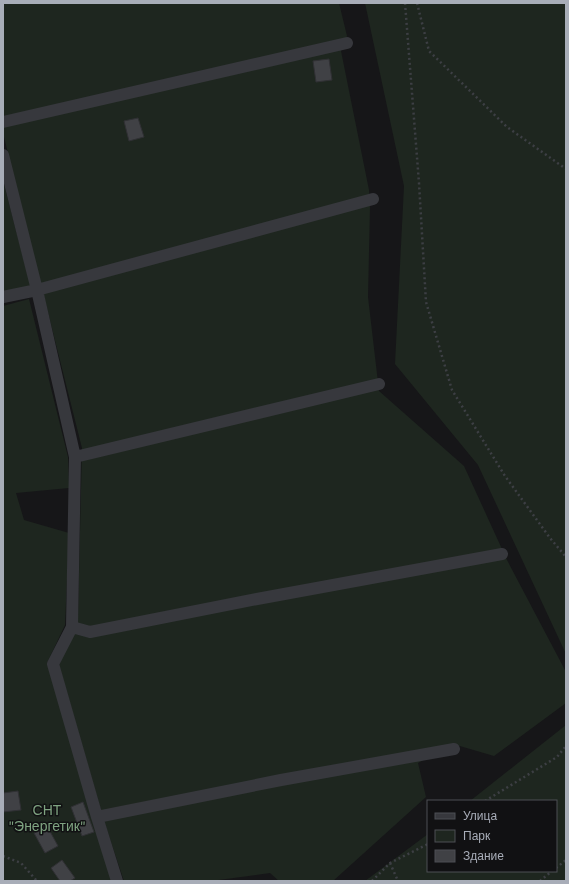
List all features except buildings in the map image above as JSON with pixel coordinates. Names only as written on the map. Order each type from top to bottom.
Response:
[{"type":"street","points":[[3,122],[347,43]]},
{"type":"street","points":[[3,155],[37,290],[75,457],[72,627],[53,664],[96,816],[117,881]]},
{"type":"street","points":[[3,297],[37,290],[374,199]]},
{"type":"street","points":[[75,457],[379,384]]},
{"type":"street","points":[[72,627],[90,632],[257,599],[502,554]]},
{"type":"street","points":[[96,816],[281,780],[454,750]]},
{"type":"path","points":[[406,3],[426,302],[452,390],[505,476],[550,538],[566,557]]},
{"type":"path","points":[[417,3],[429,51],[507,127],[566,169]]},
{"type":"path","points":[[487,800],[557,756],[566,746]]},
{"type":"path","points":[[372,881],[390,863],[427,844]]},
{"type":"path","points":[[3,856],[21,863],[37,881]]},
{"type":"path","points":[[557,867],[566,860]]},
{"type":"path","points":[[390,863],[398,881]]},
{"type":"path","points":[[540,881],[551,872]]},
{"type":"green space","points":[[3,3],[339,3],[347,36],[341,51],[369,190],[368,297],[379,391],[464,466],[507,560],[566,672],[566,703],[494,756],[453,744],[418,763],[426,797],[333,881],[279,881],[270,873],[211,881],[124,881],[104,821],[59,665],[78,616],[82,448],[3,133]]},
{"type":"green space","points":[[365,3],[566,3],[566,654],[478,465],[395,364],[404,186]]},
{"type":"green space","points":[[3,180],[31,288],[3,293]]},
{"type":"green space","name":"СНТ \"Энергетик\"","points":[[29,299],[68,457],[69,488],[16,493],[24,520],[69,533],[65,625],[47,663],[112,881],[3,881],[3,306]]},
{"type":"green space","points":[[566,725],[566,881],[365,881],[427,835],[427,872],[557,872],[557,800],[471,800]]}]
